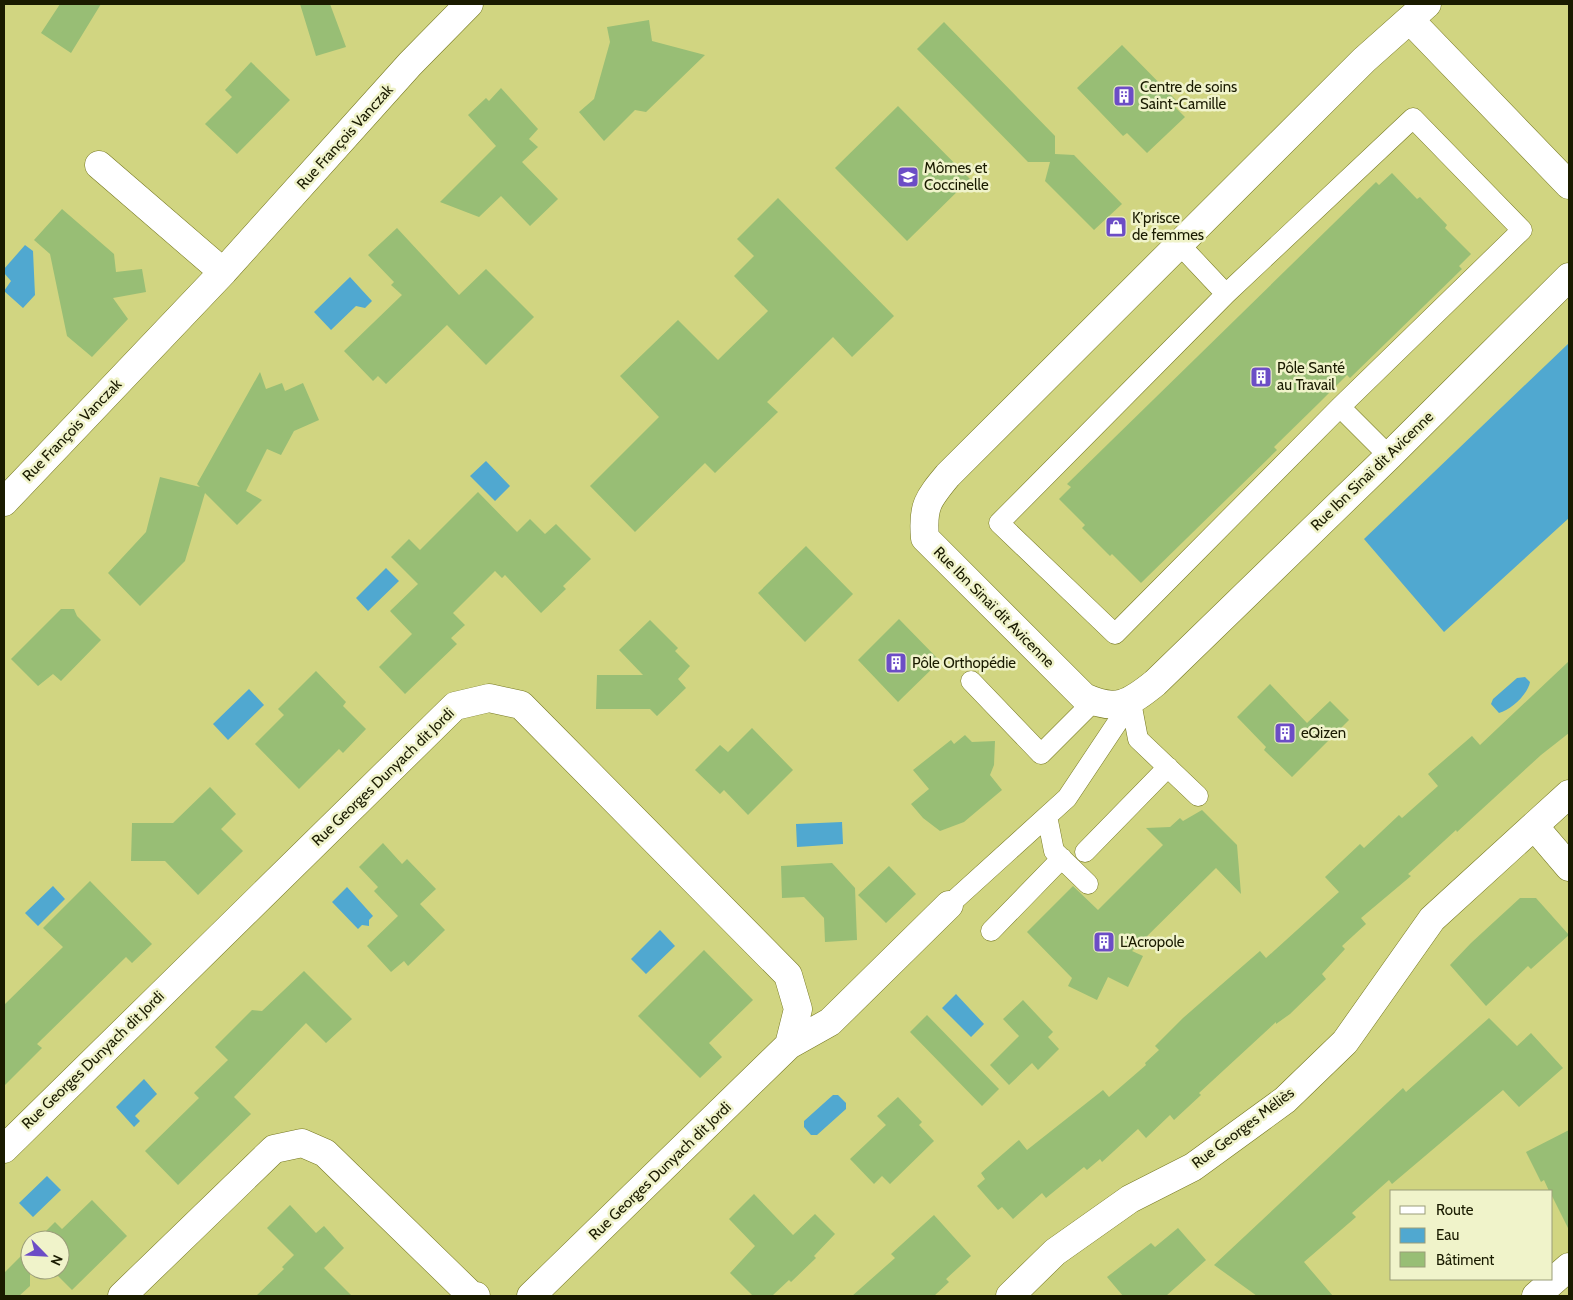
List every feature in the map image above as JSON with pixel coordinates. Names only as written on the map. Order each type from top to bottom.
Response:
[{"type":"street","name":"Rue François Vanczak","points":[[4,502],[222,272],[410,64],[469,4]]},
{"type":"street","name":"Rue Ibn Sinaï dit Avicenne","points":[[1569,185],[1418,12],[1364,60],[948,475],[929,498],[923,519],[926,538],[1084,697],[1105,705],[1131,702],[1155,683],[1390,456],[1569,277]]},
{"type":"street","points":[[99,165],[222,272]]},
{"type":"street","name":"Rue Georges Dunyach dit Jordi","points":[[4,1149],[455,706],[489,698],[521,705],[788,975],[798,1009],[789,1045]]},
{"type":"street","name":"Rue Georges Méliès","points":[[1027,1291],[1055,1252],[1130,1199],[1193,1167],[1285,1100],[1345,1042],[1432,919],[1569,794]]},
{"type":"street","points":[[1534,826],[1569,867]]},
{"type":"street","name":"Rue Georges Dunyach dit Jordi","points":[[530,1296],[789,1045],[830,1022],[949,906]]},
{"type":"street","points":[[122,1296],[274,1149],[302,1143],[325,1153],[471,1295],[476,1296]]},
{"type":"street","points":[[1536,1296],[1569,1268]]},
{"type":"lane","points":[[1413,118],[1522,230],[1340,407],[1115,634],[999,523],[1226,294],[1413,118]]},
{"type":"lane","points":[[1180,245],[1226,294]]},
{"type":"lane","points":[[1340,407],[1390,456]]},
{"type":"lane","points":[[971,681],[1041,754],[1094,701]]},
{"type":"lane","points":[[1131,702],[1138,739],[1198,796]]},
{"type":"lane","points":[[949,906],[1066,798],[1131,702]]},
{"type":"lane","points":[[1085,852],[1168,767]]},
{"type":"lane","points":[[1047,816],[1054,851],[1088,884]]},
{"type":"lane","points":[[991,931],[1062,858]]},
{"type":"water","points":[[25,245],[33,251],[35,295],[23,308],[4,291],[11,281],[4,273],[4,269]]},
{"type":"water","points":[[350,277],[372,301],[365,308],[356,306],[331,330],[314,312]]},
{"type":"water","points":[[1569,343],[1569,518],[1444,632],[1364,539]]},
{"type":"water","points":[[486,461],[510,486],[495,501],[470,476]]},
{"type":"water","points":[[386,568],[399,581],[368,611],[356,598]]},
{"type":"water","points":[[1525,677],[1530,682],[1529,687],[1514,705],[1499,713],[1491,704],[1493,699],[1517,678]]},
{"type":"water","points":[[249,689],[264,705],[228,740],[213,724]]},
{"type":"water","points":[[842,822],[843,844],[797,847],[796,824]]},
{"type":"water","points":[[53,886],[65,899],[38,926],[25,913]]},
{"type":"water","points":[[347,887],[373,916],[369,920],[369,926],[362,925],[358,929],[332,902]]},
{"type":"water","points":[[660,930],[675,946],[646,974],[631,959]]},
{"type":"water","points":[[956,994],[984,1024],[971,1037],[942,1008]]},
{"type":"water","points":[[144,1079],[157,1094],[135,1116],[140,1121],[134,1127],[116,1107]]},
{"type":"water","points":[[833,1095],[838,1095],[846,1103],[846,1109],[817,1135],[811,1135],[804,1127],[804,1121]]},
{"type":"water","points":[[47,1176],[61,1190],[33,1217],[19,1203]]},
{"type":"building","points":[[60,4],[101,4],[71,53],[41,33]]},
{"type":"building","points":[[300,4],[330,4],[346,47],[316,56]]},
{"type":"building","points":[[649,20],[652,41],[705,55],[646,112],[635,110],[604,141],[579,112],[594,99],[610,42],[607,27]]},
{"type":"building","points":[[944,22],[1055,136],[1055,154],[1074,155],[1122,204],[1094,230],[1045,181],[1050,162],[1028,162],[917,49]]},
{"type":"building","name":"Centre de soins Saint-Camille","points":[[1122,45],[1176,100],[1172,104],[1185,117],[1147,153],[1127,133],[1123,136],[1077,88]]},
{"type":"building","points":[[251,62],[290,100],[237,154],[205,124],[232,97],[225,90]]},
{"type":"building","points":[[501,88],[538,129],[529,139],[538,147],[522,162],[558,199],[530,226],[501,196],[479,217],[440,202],[496,146],[468,115],[486,98],[489,101]]},
{"type":"building","points":[[898,106],[970,179],[907,241],[835,168]]},
{"type":"building","name":"Pôle Santé au Travail","points":[[1392,173],[1417,199],[1420,197],[1447,225],[1445,228],[1471,254],[1459,266],[1462,269],[1350,378],[1347,375],[1274,447],[1277,450],[1141,583],[1082,528],[1085,525],[1059,499],[1071,487],[1067,484],[1376,182],[1379,185]]},
{"type":"building","points":[[778,198],[894,316],[852,357],[833,337],[767,402],[778,412],[715,473],[705,463],[635,532],[590,486],[659,417],[620,376],[678,320],[718,360],[768,311],[734,276],[754,256],[737,239]]},
{"type":"building","points":[[62,209],[114,254],[116,272],[142,269],[146,292],[113,298],[128,319],[92,357],[67,336],[50,254],[34,240]]},
{"type":"building","points":[[397,228],[459,295],[486,269],[534,317],[486,365],[447,325],[386,384],[378,376],[373,381],[344,351],[402,295],[391,285],[394,282],[368,255]]},
{"type":"building","points":[[260,372],[266,389],[282,383],[285,391],[303,383],[319,420],[294,431],[281,455],[267,449],[246,491],[262,500],[237,525],[205,493],[185,561],[140,606],[108,573],[146,532],[160,477],[200,487],[197,484]]},
{"type":"building","points":[[478,492],[517,532],[530,519],[545,534],[556,524],[591,559],[563,586],[566,589],[541,613],[505,575],[502,578],[495,571],[453,613],[465,625],[451,638],[457,644],[405,694],[379,667],[412,634],[390,611],[418,584],[391,557],[409,539],[420,550]]},
{"type":"building","points":[[806,546],[853,594],[805,642],[758,593]]},
{"type":"building","points":[[61,609],[74,609],[77,616],[101,640],[61,681],[53,674],[38,686],[11,659]]},
{"type":"building","name":"Pôle Orthopédie","points":[[899,619],[940,661],[898,702],[858,660]]},
{"type":"building","points":[[650,620],[678,648],[675,651],[690,666],[678,679],[686,688],[657,716],[650,709],[596,709],[597,675],[643,675],[619,650]]},
{"type":"building","points":[[1569,661],[1569,733],[1541,755],[1457,832],[1456,830],[1408,874],[1411,876],[1361,918],[1366,924],[1342,946],[1345,949],[1322,974],[1326,979],[1290,1014],[1276,1024],[1276,1022],[1199,1093],[1201,1095],[1174,1120],[1170,1115],[1146,1138],[1138,1129],[1102,1162],[1100,1159],[1087,1170],[1084,1167],[1046,1198],[1042,1193],[1013,1219],[1002,1207],[998,1210],[977,1186],[985,1179],[981,1173],[1019,1140],[1027,1150],[1103,1090],[1109,1097],[1146,1065],[1145,1063],[1159,1050],[1155,1046],[1183,1018],[1260,951],[1266,958],[1339,892],[1325,877],[1360,844],[1364,848],[1399,815],[1402,818],[1438,786],[1428,774],[1472,736],[1480,745]]},
{"type":"building","points":[[316,671],[346,702],[343,706],[366,729],[343,753],[339,749],[299,789],[255,744],[284,715],[278,709]]},
{"type":"building","name":"eQizen","points":[[1270,684],[1307,723],[1330,701],[1349,720],[1292,777],[1264,750],[1266,747],[1237,717]]},
{"type":"building","points":[[752,728],[793,770],[748,815],[724,790],[720,794],[695,770],[720,745],[728,752]]},
{"type":"building","points":[[965,735],[972,742],[995,741],[994,765],[990,775],[1002,790],[964,822],[940,831],[923,818],[911,804],[929,789],[913,770],[951,740],[954,744]]},
{"type":"building","points":[[210,787],[236,814],[221,829],[243,851],[198,895],[165,861],[131,861],[132,823],[173,823]]},
{"type":"building","points":[[1202,810],[1237,845],[1241,894],[1216,868],[1132,951],[1143,956],[1128,987],[1108,977],[1097,1000],[1068,986],[1072,978],[1027,932],[1073,886],[1098,910],[1163,845],[1146,828],[1170,827],[1180,818],[1183,821]]},
{"type":"building","points":[[383,843],[402,864],[407,859],[436,889],[420,904],[445,930],[408,966],[404,961],[391,972],[367,946],[398,916],[374,891],[378,887],[359,867]]},
{"type":"building","points":[[832,863],[855,888],[857,940],[825,942],[824,918],[804,897],[782,898],[781,866]]},
{"type":"building","points":[[889,866],[916,894],[886,923],[858,895]]},
{"type":"building","points":[[90,881],[152,944],[132,963],[126,957],[37,1044],[42,1048],[4,1086],[4,1005],[63,947],[43,928]]},
{"type":"building","points":[[1520,898],[1536,898],[1569,935],[1531,969],[1528,966],[1486,1006],[1450,965]]},
{"type":"building","points":[[704,950],[753,1000],[709,1043],[722,1057],[700,1078],[638,1016]]},
{"type":"building","points":[[304,971],[352,1019],[326,1043],[306,1023],[234,1097],[251,1114],[178,1185],[145,1151],[199,1098],[194,1093],[228,1060],[215,1047],[252,1010],[262,1011]]},
{"type":"building","points":[[1023,1000],[1053,1032],[1048,1037],[1059,1049],[1038,1070],[1032,1063],[1009,1085],[990,1065],[1019,1036],[1003,1019]]},
{"type":"building","points":[[927,1015],[999,1089],[982,1106],[910,1032]]},
{"type":"building","points":[[1489,1018],[1517,1046],[1531,1033],[1563,1068],[1519,1107],[1503,1090],[1392,1184],[1389,1180],[1352,1213],[1356,1217],[1304,1262],[1333,1296],[1257,1296],[1214,1265],[1403,1088],[1406,1092]]},
{"type":"building","points":[[898,1097],[922,1122],[919,1125],[934,1141],[890,1184],[882,1176],[874,1184],[850,1159],[886,1125],[877,1116]]},
{"type":"building","points":[[1569,1130],[1569,1230],[1553,1198],[1553,1190],[1549,1190],[1544,1180],[1541,1182],[1526,1152]]},
{"type":"building","points":[[754,1194],[793,1235],[815,1214],[835,1234],[814,1256],[816,1258],[791,1282],[789,1280],[772,1296],[753,1296],[730,1273],[755,1246],[729,1219]]},
{"type":"building","points":[[92,1200],[127,1236],[72,1290],[62,1280],[70,1280],[70,1230],[47,1230],[55,1222],[62,1229]]},
{"type":"building","points":[[290,1205],[316,1233],[324,1226],[344,1248],[324,1268],[352,1296],[256,1296],[284,1269],[282,1267],[294,1255],[267,1228]]},
{"type":"building","points":[[934,1215],[971,1256],[946,1279],[949,1282],[934,1296],[852,1296],[895,1258],[891,1254]]},
{"type":"building","points":[[1178,1228],[1206,1260],[1166,1296],[1123,1296],[1107,1277],[1151,1243],[1155,1247]]},
{"type":"building","points":[[20,1257],[20,1280],[30,1280],[30,1286],[19,1296],[4,1296],[4,1273]]},
{"type":"place","name":"Centre de soins Saint-Camille","points":[[1124,96]]},
{"type":"place","name":"Mômes et Coccinelle","points":[[908,177]]},
{"type":"place","name":"K'prisce de femmes","points":[[1116,227]]},
{"type":"place","name":"Pôle Santé au Travail","points":[[1261,377]]},
{"type":"place","name":"Pôle Orthopédie","points":[[896,663]]},
{"type":"place","name":"eQizen","points":[[1285,733]]},
{"type":"place","name":"L'Acropole","points":[[1104,942]]}]
